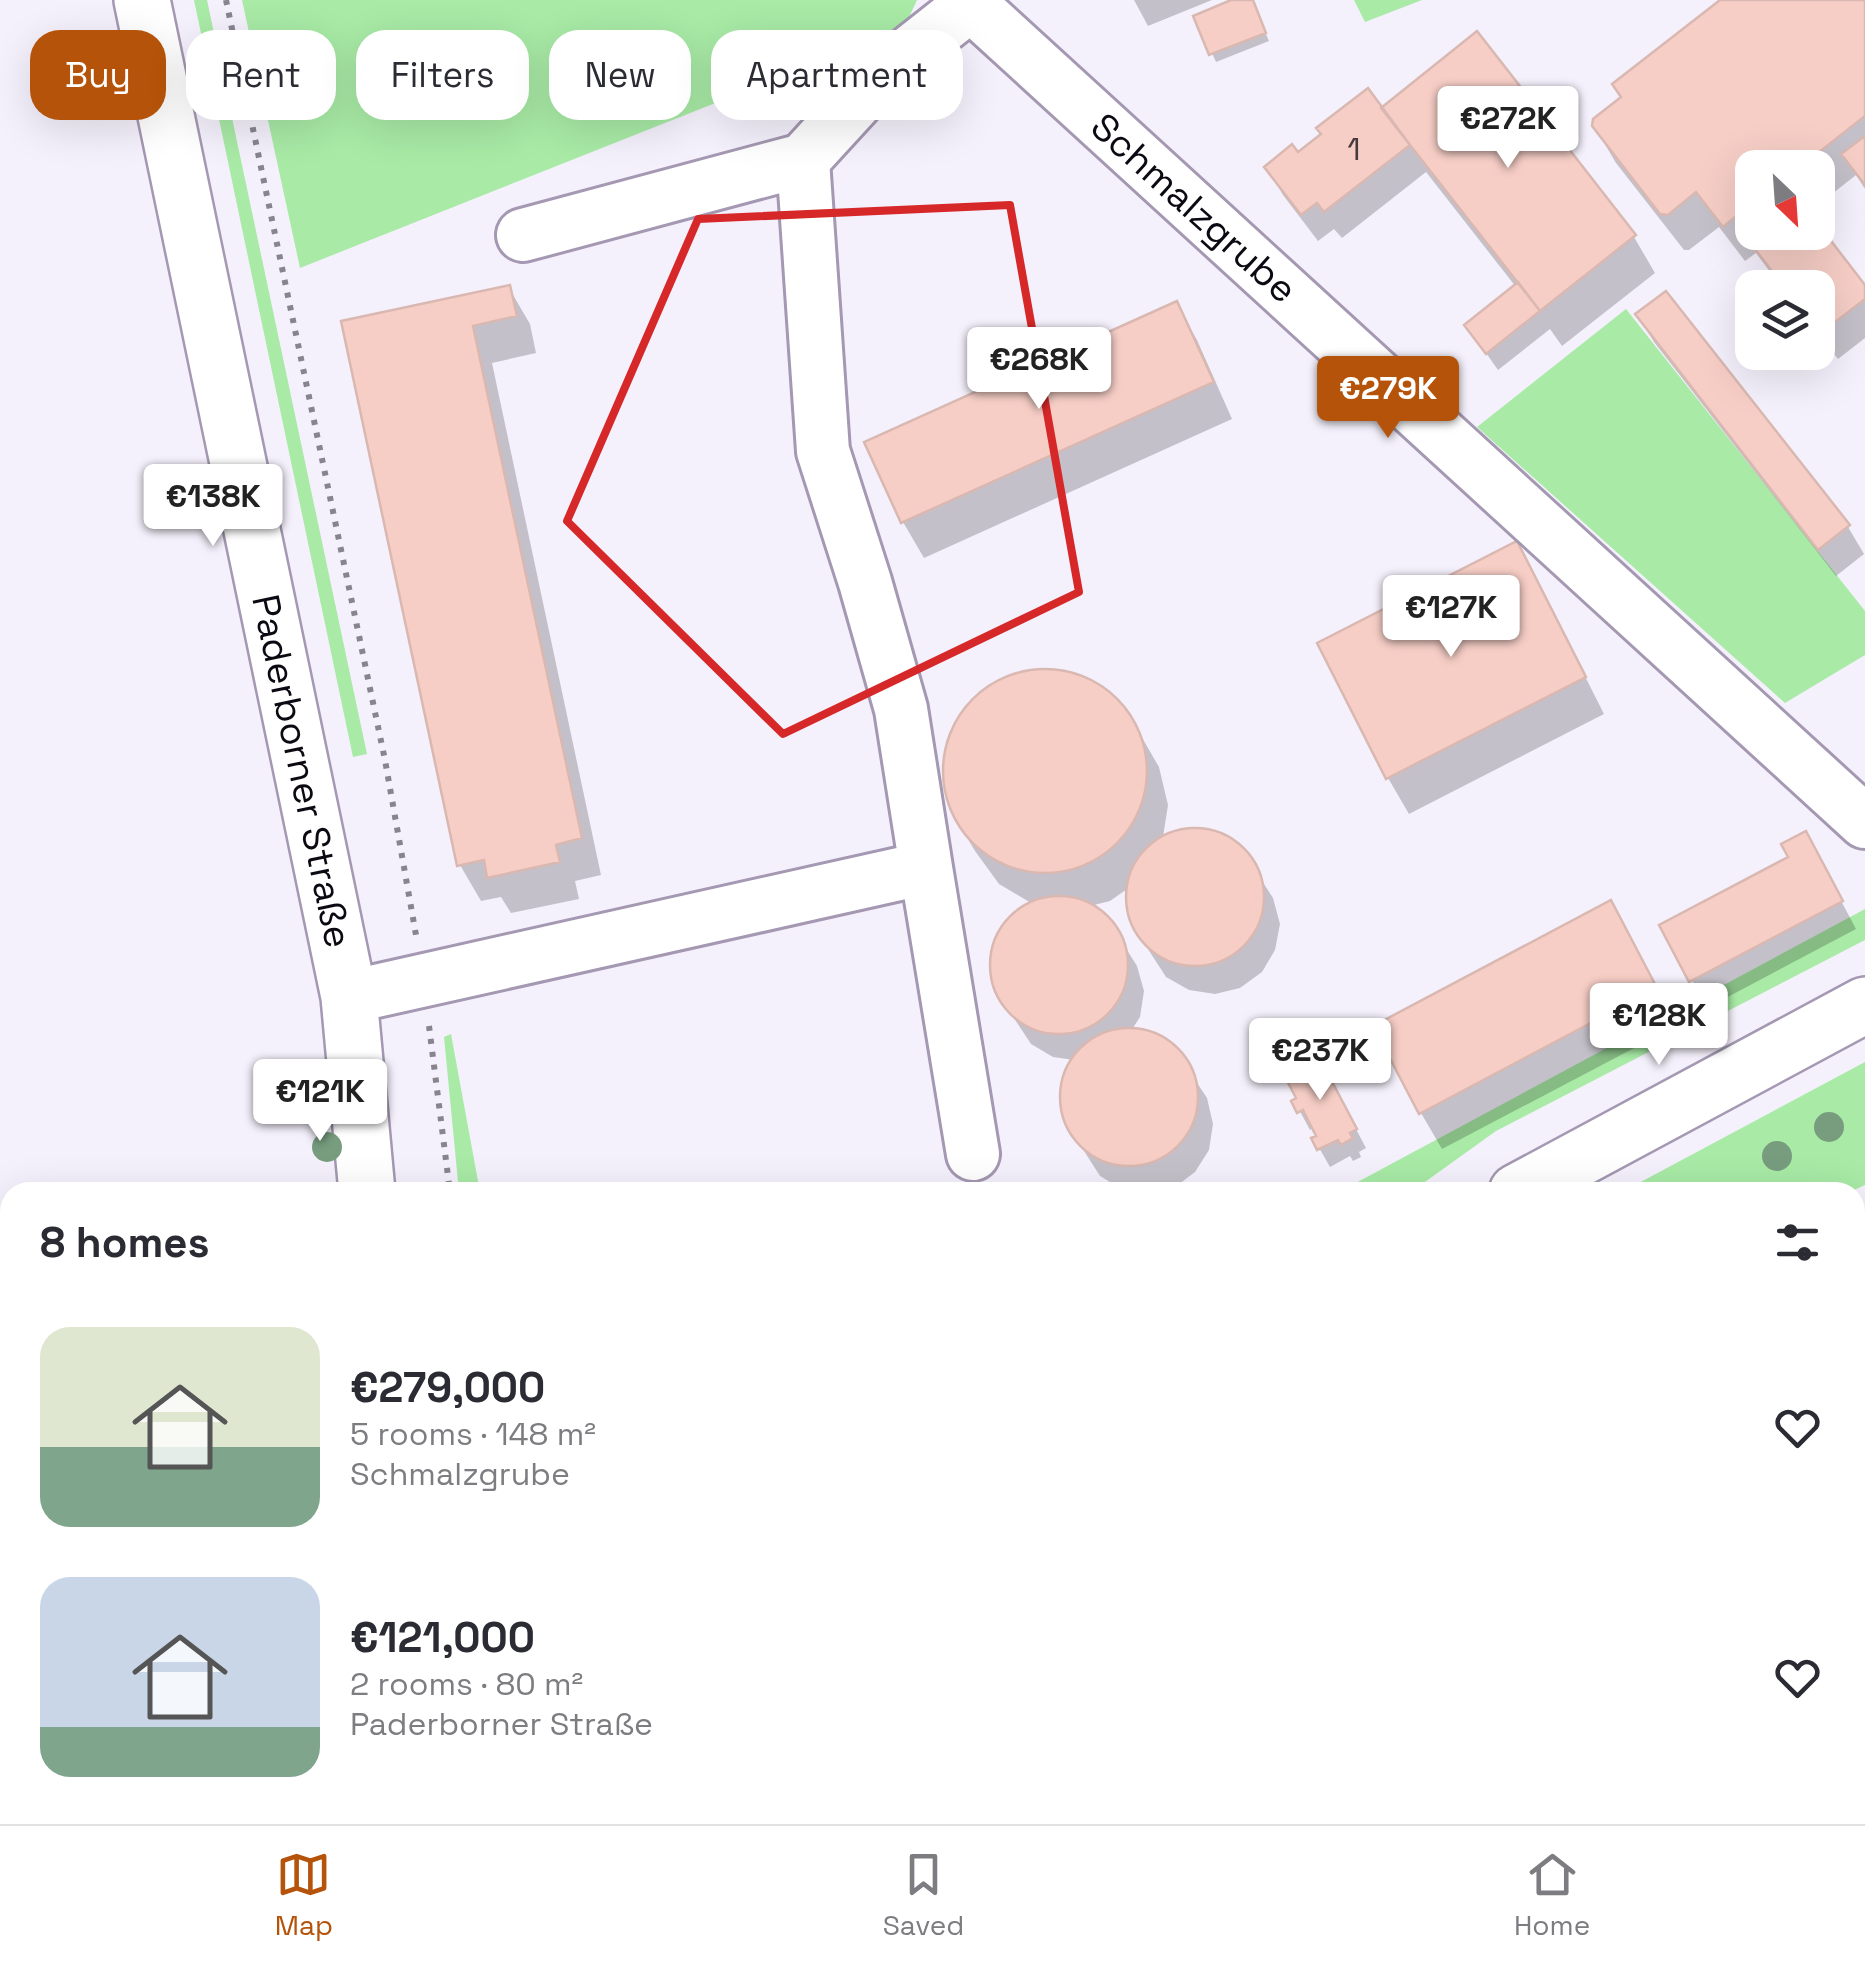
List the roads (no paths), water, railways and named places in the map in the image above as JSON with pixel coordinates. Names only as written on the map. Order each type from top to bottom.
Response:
[{"type":"main road","name":"Paderborner Straße","points":[[142,0],[349,997],[366,1182]]},
{"type":"main road","points":[[1537,1182],[1865,1005]]},
{"type":"street","points":[[523,235],[803,160],[880,76],[969,2]]},
{"type":"street","name":"Schmalzgrube","points":[[969,2],[1865,822]]},
{"type":"street","points":[[803,160],[823,451],[900,709],[973,1154]]},
{"type":"street","points":[[349,997],[926,868]]}]
